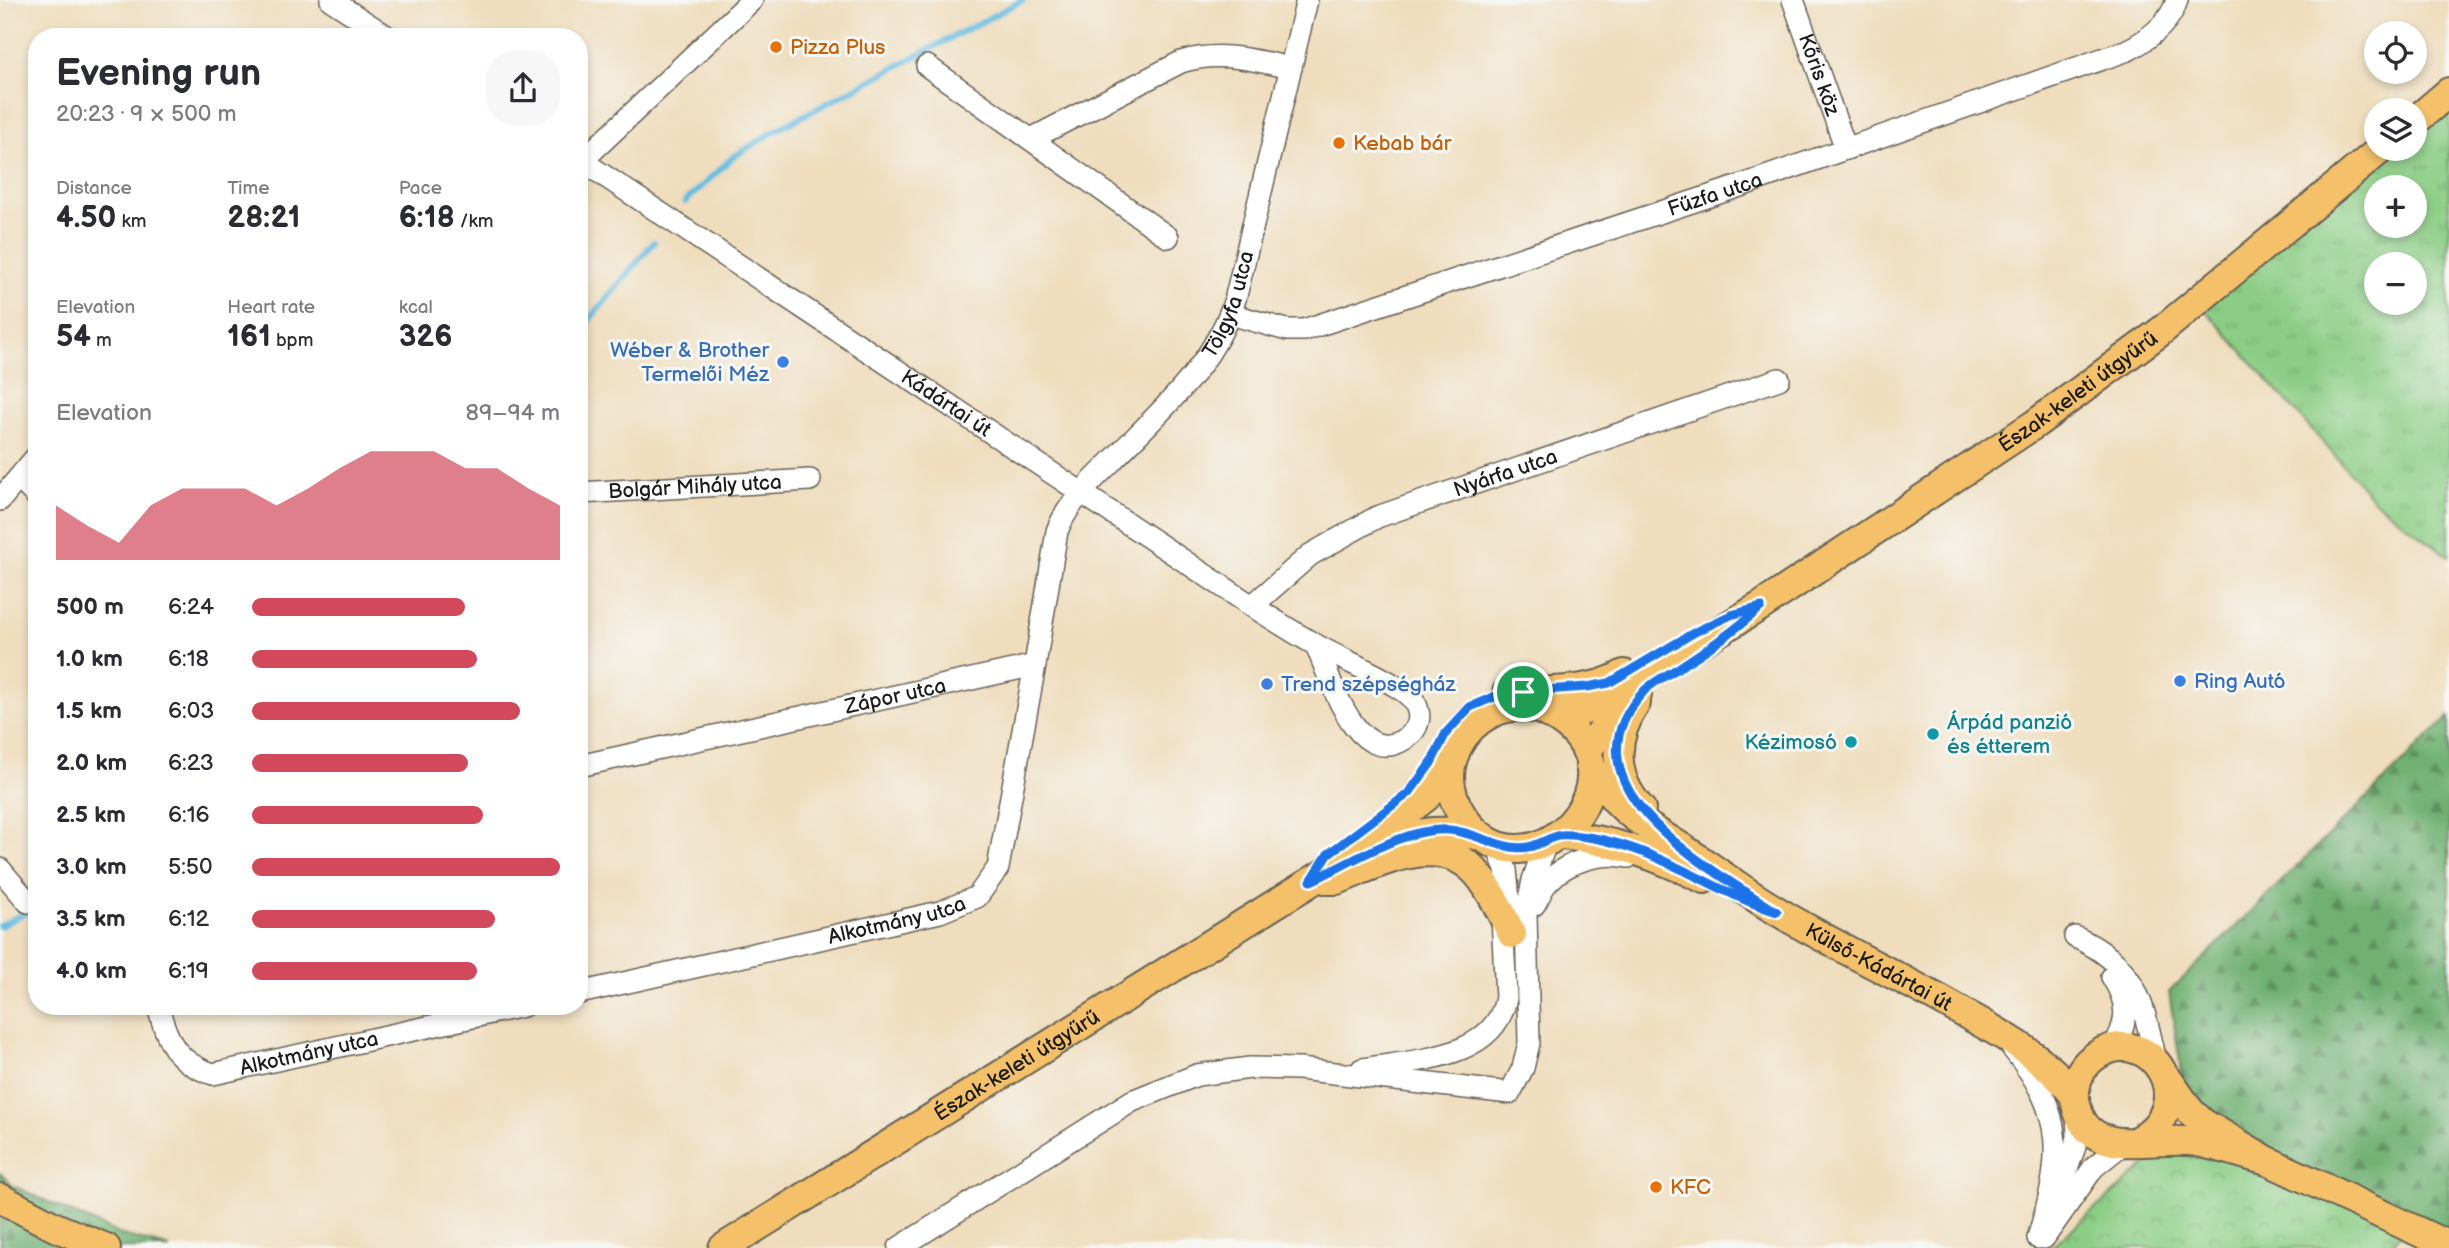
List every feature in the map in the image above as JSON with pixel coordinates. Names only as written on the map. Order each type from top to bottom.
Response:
[{"type":"main road","points":[[2427,111],[2449,92]]},
{"type":"main road","name":"Észak-keleti útgyűrű","points":[[1541,710],[1571,715],[1598,705],[1761,607],[2035,424],[2150,340],[2366,161]]},
{"type":"main road","points":[[1311,881],[1328,854],[1409,793],[1431,763],[1446,733],[1470,707],[1503,693],[1562,690],[1609,683],[1695,632],[1731,615],[1761,607]]},
{"type":"main road","name":"Észak-keleti útgyűrű","points":[[1588,759],[1622,706],[1740,627],[1761,607]]},
{"type":"main road","points":[[1645,689],[1628,715],[1622,731],[1618,749],[1621,779],[1668,851]]},
{"type":"main road","points":[[1311,881],[1396,822],[1426,797],[1452,761],[1462,738],[1480,720],[1510,708],[1541,710],[1568,725],[1609,795],[1668,851]]},
{"type":"main road","points":[[1553,839],[1582,812],[1588,797],[1588,759]]},
{"type":"main road","points":[[1452,761],[1452,795],[1469,825],[1489,840]]},
{"type":"main road","points":[[1311,881],[1404,836],[1450,830],[1530,847],[1553,839],[1668,851]]},
{"type":"main road","name":"Külső-Kádártai út","points":[[1668,851],[1758,905],[1777,912],[1989,1028],[2043,1062],[2076,1103],[2095,1135],[2131,1142],[2194,1141],[2268,1161]]},
{"type":"main road","points":[[1311,881],[1337,880],[1394,857],[1418,852],[1441,853],[1464,861],[1479,876],[1513,921]]},
{"type":"main road","name":"Észak-keleti útgyűrű","points":[[723,1248],[1311,881]]},
{"type":"main road","name":"Külső-Kádártai út","points":[[1989,1028],[2032,1045],[2065,1053],[2128,1048],[2143,1053],[2161,1069],[2190,1111],[2203,1123],[2268,1161],[2449,1245]]},
{"type":"main road","points":[[2076,1103],[2081,1073],[2104,1052]]},
{"type":"main road","points":[[2131,1142],[2162,1122],[2168,1108],[2170,1091],[2161,1069]]},
{"type":"main road","points":[[0,1198],[55,1227],[106,1248]]},
{"type":"street","points":[[331,0],[373,28]]},
{"type":"street","points":[[588,153],[752,0]]},
{"type":"street","name":"Tölgyfa utca","points":[[1080,493],[1190,380],[1210,355],[1230,314],[1307,0]]},
{"type":"street","name":"Kőris köz","points":[[1793,0],[1846,149]]},
{"type":"street","name":"Fűzfa utca","points":[[1230,314],[1287,330],[1304,330],[1846,149],[2128,50],[2147,40],[2162,25],[2177,0]]},
{"type":"street","points":[[1031,139],[1181,62],[1199,57],[1243,57],[1291,68]]},
{"type":"street","points":[[928,66],[1168,237]]},
{"type":"street","name":"Kádártai út","points":[[588,165],[1252,606],[1316,645],[1398,688],[1411,698],[1418,710],[1419,723],[1412,734],[1400,743],[1385,746],[1361,735],[1348,719],[1316,645]]},
{"type":"street","name":"Nyárfa utca","points":[[1252,606],[1310,555],[1377,517],[1779,379]]},
{"type":"street","points":[[0,500],[28,467]]},
{"type":"street","points":[[19,478],[28,488]]},
{"type":"street","name":"Bolgár Mihály utca","points":[[588,492],[810,480]]},
{"type":"street","points":[[1035,665],[1057,531],[1063,515],[1080,493]]},
{"type":"street","name":"Zápor utca","points":[[588,764],[1035,665]]},
{"type":"street","name":"Alkotmány utca","points":[[588,991],[940,912],[977,897],[998,868],[1035,665]]},
{"type":"street","points":[[1338,1073],[1463,1049],[1488,1034],[1504,1011],[1513,921],[1553,839]]},
{"type":"street","points":[[899,1248],[1132,1101],[1197,1075],[1250,1068],[1338,1073],[1510,1093],[1523,1068],[1530,1043],[1526,974],[1513,921],[1506,870],[1489,840]]},
{"type":"street","points":[[1513,921],[1547,882],[1578,862],[1602,855],[1623,855],[1642,861],[1668,851]]},
{"type":"street","points":[[0,869],[28,901]]},
{"type":"street","points":[[2104,1052],[2127,1017],[2124,998],[2096,956],[2075,937],[2110,955],[2123,970],[2144,1011],[2161,1069]]},
{"type":"street","name":"Alkotmány utca","points":[[160,1015],[164,1032],[181,1056],[192,1068],[213,1074],[482,1015]]},
{"type":"street","points":[[1989,1028],[2028,1068],[2045,1099],[2055,1135],[2056,1166],[2035,1245]]},
{"type":"street","points":[[2035,1245],[2071,1163],[2078,1138],[2076,1103]]},
{"type":"street","points":[[2035,1245],[2094,1167],[2111,1151],[2131,1142]]},
{"type":"green space","points":[[2449,99],[2449,557],[2375,501],[2200,304],[2373,161],[2427,161],[2427,117]]},
{"type":"green space","points":[[2449,717],[2449,1246],[2190,1127],[2169,992]]},
{"type":"green space","points":[[2190,1127],[2408,1226],[2388,1248],[2050,1248]]},
{"type":"green space","points":[[0,1173],[13,1186],[119,1234],[170,1248],[0,1248]]},
{"type":"waterway","points":[[685,202],[733,157],[778,129],[1023,0]]},
{"type":"waterway","points":[[588,321],[654,242]]},
{"type":"waterway","points":[[0,926],[28,911]]},
{"type":"place","name":"Pizza Plus","points":[[776,47]]},
{"type":"place","name":"Kebab bár","points":[[1339,143]]},
{"type":"place","name":"Wéber & Brother Termelői Méz","points":[[783,362]]},
{"type":"place","name":"Ring Autó","points":[[2180,681]]},
{"type":"place","name":"Trend szépségház","points":[[1267,684]]},
{"type":"place","name":"Árpád panzió és étterem","points":[[1933,734]]},
{"type":"place","name":"Kézimosó","points":[[1851,742]]},
{"type":"place","name":"KFC","points":[[1656,1187]]},
{"type":"route","points":[[1761,607],[1740,627],[1645,689],[1628,715],[1622,731],[1618,766],[1626,790],[1635,803],[1663,831],[1679,845],[1777,912],[1657,856],[1621,844],[1561,835],[1530,847],[1513,847],[1496,844],[1481,836],[1450,830],[1422,832],[1404,836],[1311,881],[1328,854],[1409,793],[1422,778],[1446,733],[1470,707],[1485,698],[1503,693],[1523,692],[1609,683],[1695,632],[1731,615],[1761,607]]}]
